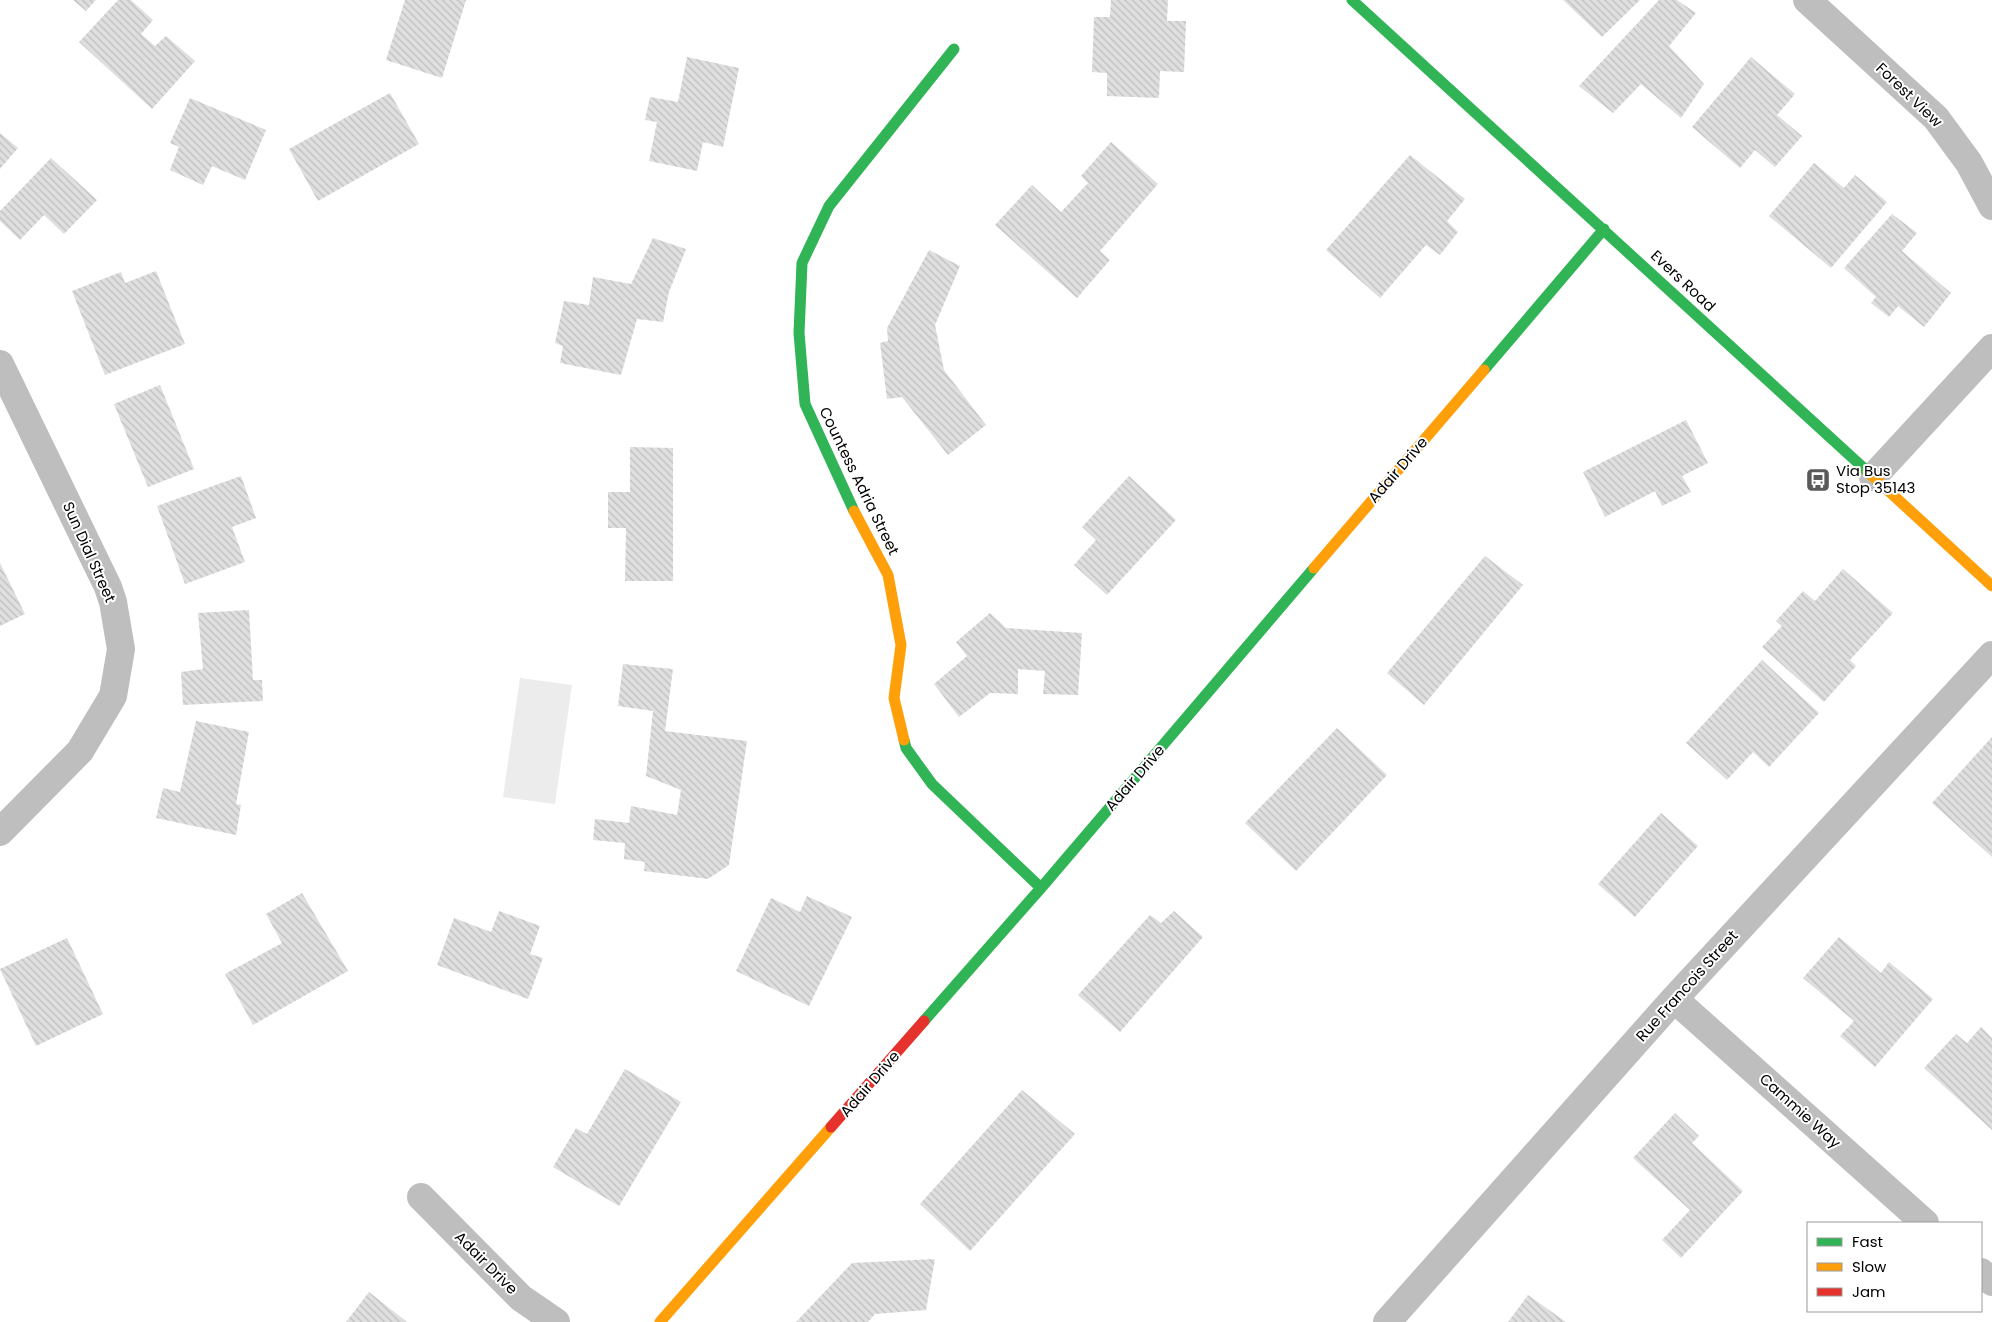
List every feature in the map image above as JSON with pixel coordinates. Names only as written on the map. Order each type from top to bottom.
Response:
[{"type":"street","name":"Evers Road","points":[[1352,0],[1604,228],[1992,586]]},
{"type":"street","name":"Forest View","points":[[1807,0],[1936,118],[1968,163],[1992,206]]},
{"type":"street","name":"Countess Adria Street","points":[[954,49],[829,206],[802,263],[799,333],[805,404],[858,521],[888,575],[902,646],[894,698],[906,748],[932,784],[1041,888]]},
{"type":"street","name":"Adair Drive","points":[[660,1322],[1041,888],[1604,228]]},
{"type":"street","points":[[1873,477],[1992,348]]},
{"type":"street","name":"Sun Dial Street","points":[[0,364],[108,587],[113,602],[120,649],[113,696],[80,751],[0,832]]},
{"type":"street","name":"Rue Francois Street","points":[[1387,1322],[1674,999],[1992,655]]},
{"type":"street","name":"Cammie Way","points":[[1674,999],[1925,1222]]},
{"type":"street","name":"Adair Drive","points":[[421,1197],[521,1298],[556,1322]]},
{"type":"street","points":[[1982,1273],[1992,1282]]},
{"type":"shaded area","points":[[520,678],[572,685],[555,804],[503,797]]},
{"type":"building","points":[[73,0],[96,0],[86,11]]},
{"type":"building","points":[[118,0],[131,0],[153,20],[141,34],[155,46],[166,36],[195,61],[152,109],[79,42]]},
{"type":"building","points":[[405,0],[466,0],[442,78],[386,60]]},
{"type":"building","points":[[1111,0],[1168,0],[1167,21],[1186,21],[1184,72],[1160,71],[1159,98],[1107,96],[1107,73],[1092,72],[1094,17],[1110,17]]},
{"type":"building","points":[[1563,0],[1640,0],[1602,37]]},
{"type":"building","points":[[1659,0],[1677,0],[1696,13],[1669,46],[1704,84],[1681,118],[1641,84],[1613,113],[1579,86]]},
{"type":"building","points":[[687,57],[739,68],[723,147],[703,142],[697,171],[649,161],[657,122],[645,120],[650,97],[678,102]]},
{"type":"building","points":[[1751,57],[1795,94],[1777,115],[1802,136],[1775,167],[1755,150],[1740,168],[1692,127]]},
{"type":"building","points":[[390,93],[419,144],[318,201],[289,149]]},
{"type":"building","points":[[190,98],[266,130],[245,180],[212,166],[203,185],[170,170],[179,147],[170,143]]},
{"type":"building","points":[[0,133],[18,148],[0,169]]},
{"type":"building","points":[[1111,142],[1158,184],[1100,251],[1110,260],[1077,298],[995,225],[1032,185],[1061,212],[1088,183],[1081,176]]},
{"type":"building","points":[[1410,155],[1465,199],[1447,221],[1458,232],[1440,255],[1426,245],[1380,298],[1326,250]]},
{"type":"building","points":[[51,158],[97,200],[64,234],[44,215],[20,240],[0,221],[0,211]]},
{"type":"building","points":[[1814,163],[1844,188],[1855,175],[1887,202],[1831,268],[1769,216]]},
{"type":"building","points":[[1892,214],[1917,233],[1902,251],[1951,293],[1924,327],[1898,306],[1889,317],[1871,303],[1876,297],[1844,268]]},
{"type":"building","points":[[653,238],[686,249],[669,292],[663,322],[637,319],[621,375],[560,363],[563,346],[555,343],[564,301],[589,305],[593,277],[631,284]]},
{"type":"building","points":[[929,250],[960,266],[935,325],[944,370],[986,425],[948,455],[902,397],[887,399],[880,343],[888,341],[887,328]]},
{"type":"building","points":[[156,271],[185,344],[105,375],[72,291],[121,272],[125,283]]},
{"type":"building","points":[[160,385],[194,469],[148,487],[114,404]]},
{"type":"building","points":[[1686,420],[1708,463],[1682,476],[1691,492],[1662,506],[1655,491],[1605,517],[1583,472]]},
{"type":"building","points":[[630,447],[673,448],[673,581],[625,581],[626,528],[608,528],[608,492],[630,492]]},
{"type":"building","points":[[241,476],[256,518],[232,527],[245,562],[185,584],[157,506]]},
{"type":"building","points":[[1129,476],[1176,520],[1107,595],[1074,565],[1096,540],[1082,527]]},
{"type":"building","points":[[1485,556],[1523,585],[1424,705],[1387,673]]},
{"type":"building","points":[[0,563],[25,614],[0,626]]},
{"type":"building","points":[[1843,569],[1893,613],[1850,660],[1856,666],[1824,702],[1762,647],[1782,626],[1776,621],[1803,591],[1815,601]]},
{"type":"building","points":[[249,610],[253,680],[262,680],[263,701],[183,705],[181,672],[203,669],[198,613]]},
{"type":"building","points":[[990,613],[1006,628],[1082,633],[1078,695],[1043,694],[1045,671],[1018,669],[1018,694],[990,693],[959,717],[934,684],[967,656],[956,642]]},
{"type":"building","points":[[1762,660],[1819,713],[1769,767],[1753,752],[1727,780],[1686,743]]},
{"type":"building","points":[[623,664],[673,669],[665,731],[747,741],[729,865],[708,879],[644,871],[645,862],[624,859],[625,843],[593,840],[595,819],[629,823],[631,806],[677,815],[681,790],[646,776],[653,711],[618,706]]},
{"type":"building","points":[[196,721],[249,732],[236,804],[241,805],[236,835],[156,818],[163,788],[180,792]]},
{"type":"building","points":[[1337,728],[1387,775],[1296,871],[1245,823]]},
{"type":"building","points":[[1992,737],[1992,857],[1932,803]]},
{"type":"building","points":[[1661,813],[1698,846],[1635,917],[1598,884]]},
{"type":"building","points":[[302,893],[348,971],[253,1025],[225,974],[282,943],[266,914]]},
{"type":"building","points":[[807,896],[852,917],[809,1006],[736,971],[771,898],[800,912]]},
{"type":"building","points":[[499,911],[540,926],[530,954],[543,958],[528,999],[437,965],[454,918],[491,932]]},
{"type":"building","points":[[1174,911],[1203,937],[1120,1032],[1078,995],[1150,915],[1161,923]]},
{"type":"building","points":[[1839,937],[1881,973],[1889,962],[1933,999],[1875,1067],[1840,1036],[1854,1021],[1803,978]]},
{"type":"building","points":[[67,938],[103,1014],[36,1046],[0,969]]},
{"type":"building","points":[[1981,1027],[1992,1038],[1992,1130],[1924,1068],[1956,1034],[1967,1043]]},
{"type":"building","points":[[625,1069],[681,1102],[619,1206],[553,1167],[576,1128],[587,1134]]},
{"type":"building","points":[[1022,1090],[1075,1134],[970,1251],[920,1204]]},
{"type":"building","points":[[1675,1113],[1699,1136],[1692,1143],[1743,1191],[1681,1258],[1662,1240],[1690,1210],[1633,1158]]},
{"type":"building","points":[[935,1259],[926,1310],[875,1314],[868,1322],[796,1322],[852,1263]]},
{"type":"building","points":[[369,1292],[407,1322],[346,1322]]},
{"type":"building","points":[[1528,1295],[1566,1322],[1508,1322]]},
{"type":"traffic: fast","points":[[1352,0],[1868,472]]},
{"type":"traffic: fast","points":[[854,511],[805,404],[799,333],[802,263],[829,206],[954,49]]},
{"type":"traffic: fast","points":[[1484,370],[1604,229]]},
{"type":"traffic: fast","points":[[924,1021],[1041,888],[1314,568]]},
{"type":"traffic: fast","points":[[904,740],[906,748],[932,784],[1041,888]]},
{"type":"traffic: slow","points":[[1314,568],[1484,370]]},
{"type":"traffic: slow","points":[[1868,472],[1992,586]]},
{"type":"traffic: slow","points":[[854,511],[888,575],[901,645],[894,698],[904,740]]},
{"type":"traffic: slow","points":[[660,1322],[831,1127]]},
{"type":"traffic: jam","points":[[831,1127],[924,1021]]},
{"type":"place","name":"Via Bus Stop 35143","points":[[1818,480]]}]
